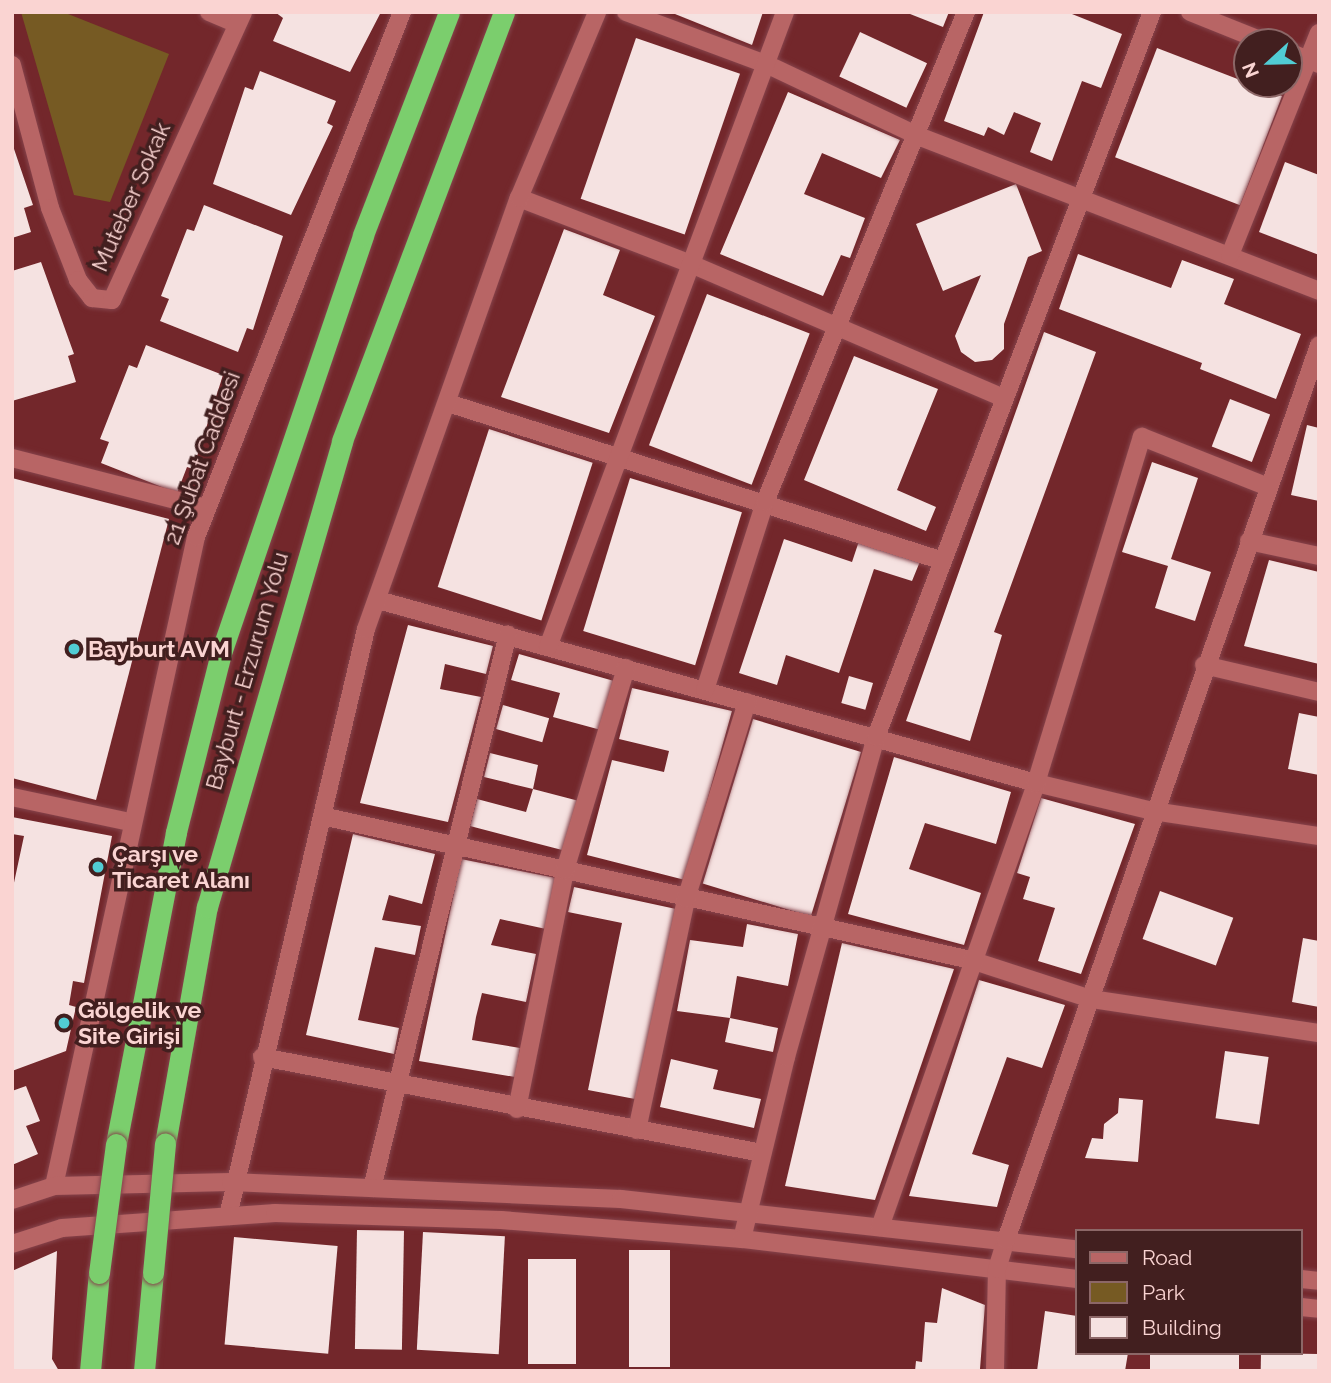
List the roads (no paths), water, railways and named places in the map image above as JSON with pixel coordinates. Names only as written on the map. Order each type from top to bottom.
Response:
[{"type":"highway","name":"Bayburt - Erzurum Yolu","points":[[90,1371],[99,1273],[116,1144],[176,832],[221,653],[363,235],[449,12]]},
{"type":"highway","name":"Bayburt - Erzurum Yolu","points":[[144,1371],[166,1144],[207,907],[342,441],[504,12]]},
{"type":"street","name":"Muteber Sokak","points":[[12,65],[51,208],[78,279],[92,298],[112,300],[240,18],[209,12]]},
{"type":"street","name":"21 Şubat Caddesi","points":[[54,1186],[130,822],[206,508],[402,12]]},
{"type":"street","points":[[228,1216],[231,1182],[378,600],[519,198],[597,12]]},
{"type":"street","points":[[626,12],[766,64],[918,136],[1319,291]]},
{"type":"street","points":[[548,647],[616,458],[785,12]]},
{"type":"street","points":[[705,690],[765,502],[918,136],[966,12]]},
{"type":"street","points":[[742,1239],[762,1153],[876,737],[940,561],[1152,12]]},
{"type":"street","points":[[1190,12],[1233,29]]},
{"type":"street","points":[[1230,255],[1314,62],[1319,33]]},
{"type":"street","points":[[519,198],[691,264],[837,331],[1004,398]]},
{"type":"street","points":[[995,1371],[997,1269],[1006,1240],[1204,665],[1319,345]]},
{"type":"street","points":[[448,403],[616,458],[765,502],[940,561]]},
{"type":"street","points":[[880,1227],[971,960],[1036,783],[1142,437],[1268,487]]},
{"type":"street","points":[[12,458],[206,508]]},
{"type":"street","points":[[1249,541],[1319,556]]},
{"type":"street","points":[[378,600],[1036,783],[1153,811],[1319,835]]},
{"type":"street","points":[[372,1188],[398,1087],[452,843],[508,634]]},
{"type":"street","points":[[1204,665],[1319,692]]},
{"type":"street","points":[[517,1109],[565,870],[626,668]]},
{"type":"street","points":[[637,1130],[686,899],[747,702]]},
{"type":"street","points":[[12,797],[130,822]]},
{"type":"street","points":[[322,816],[452,843],[686,899],[971,960],[1091,999],[1319,1033]]},
{"type":"street","points":[[262,1057],[398,1087],[762,1153]]},
{"type":"street","points":[[12,1200],[54,1186],[231,1182],[621,1199],[1076,1249]]},
{"type":"street","points":[[12,1244],[62,1228],[228,1216],[502,1220],[742,1239],[1076,1279]]},
{"type":"place","name":"Bayburt AVM","points":[[74,649]]},
{"type":"place","name":"Çarşı ve Ticaret Alanı","points":[[98,867]]},
{"type":"place","name":"Gölgelik ve Site Girişi","points":[[64,1023]]}]
